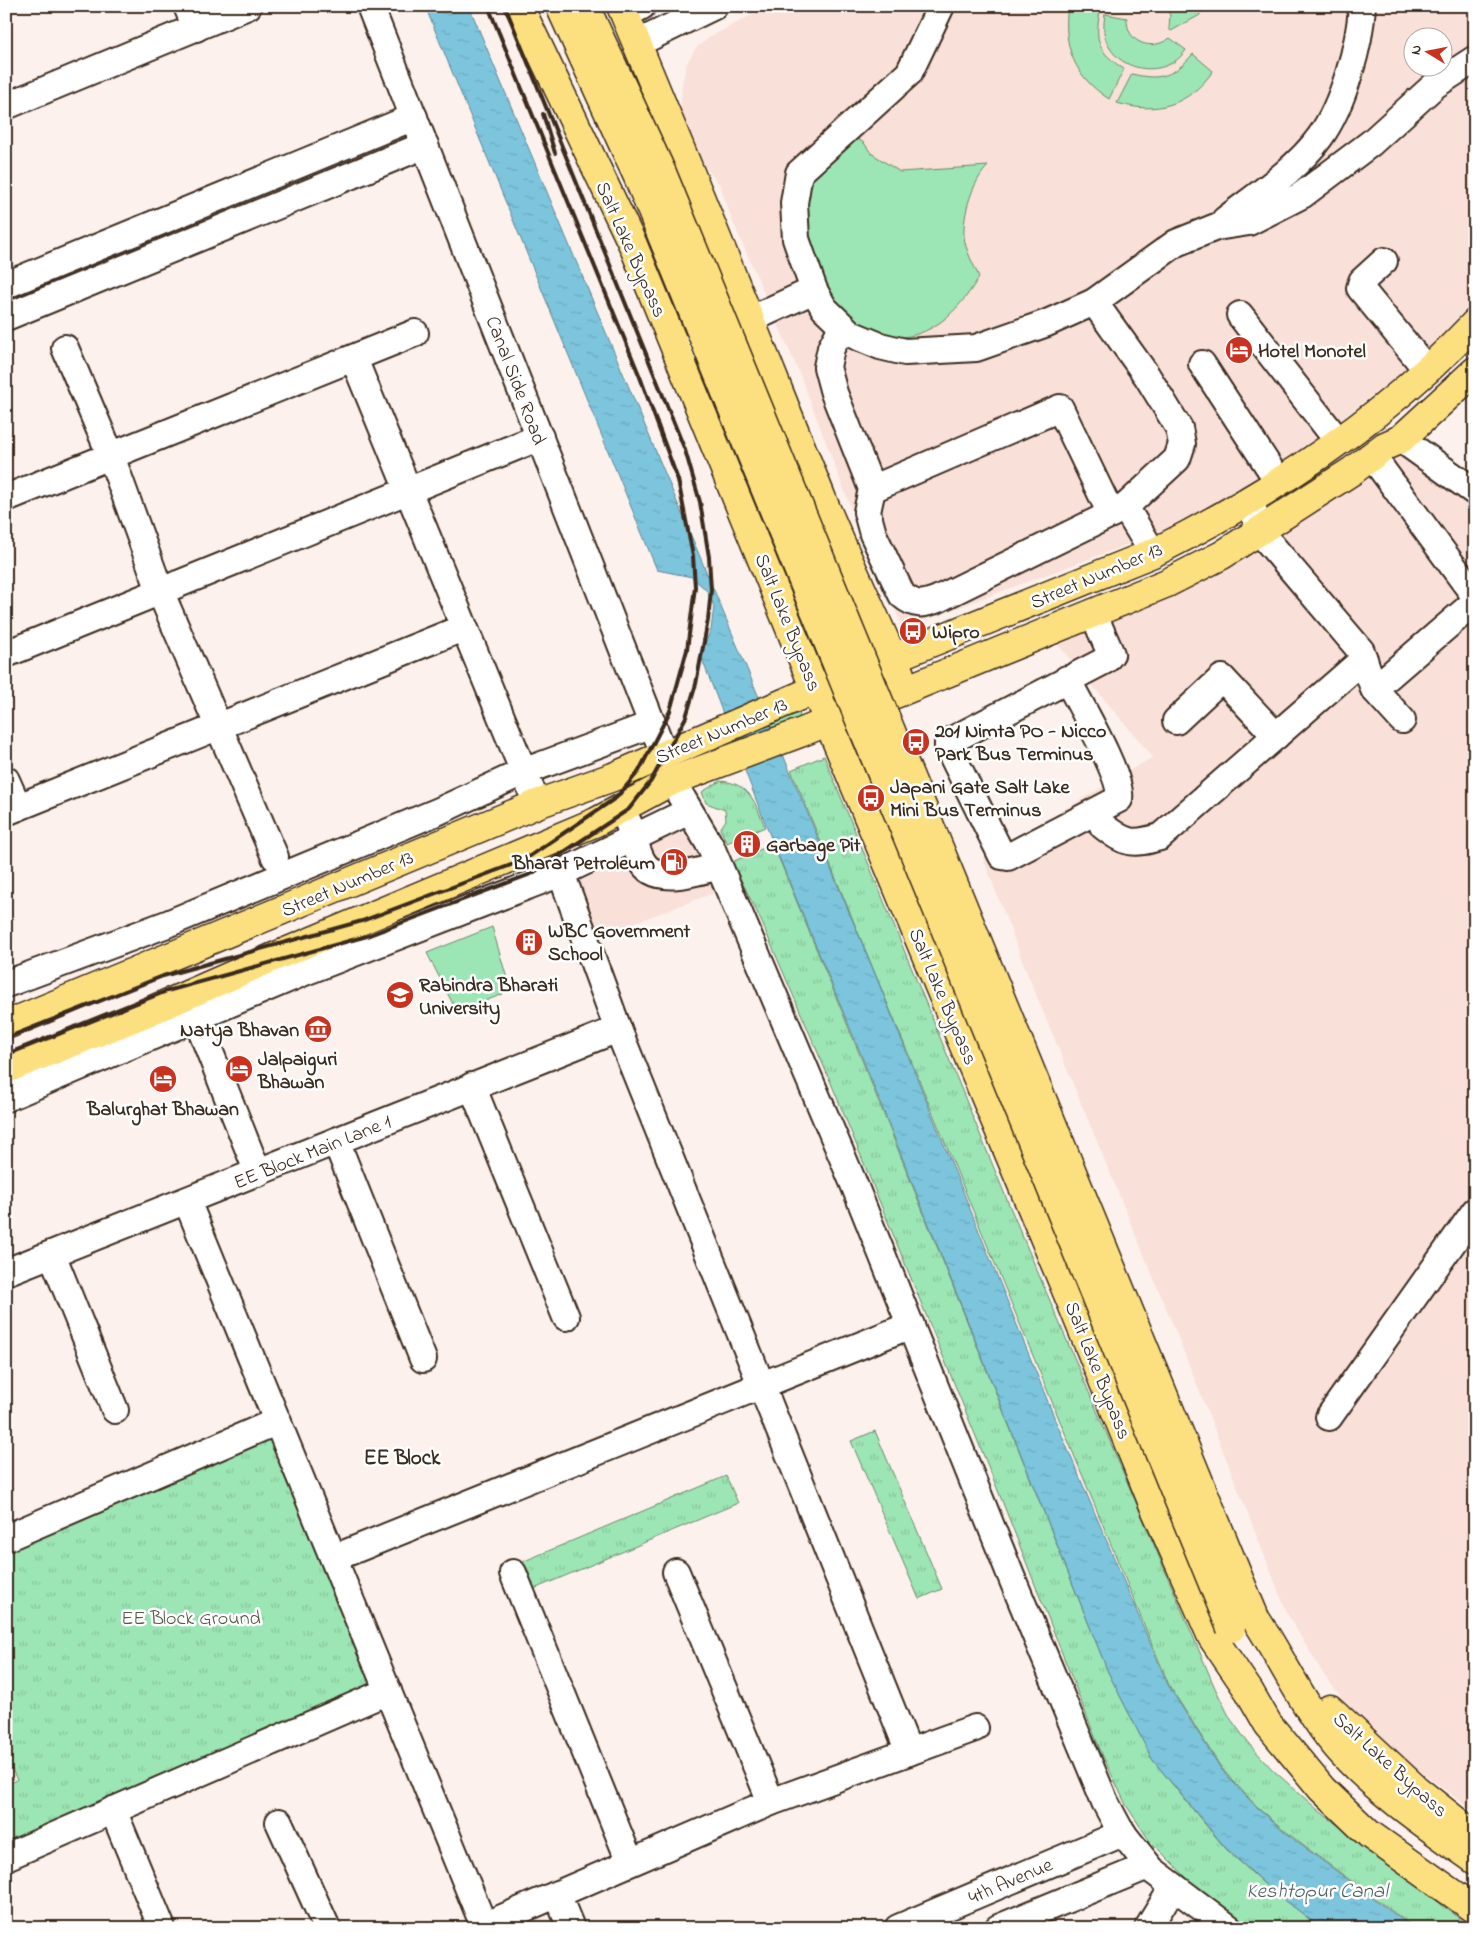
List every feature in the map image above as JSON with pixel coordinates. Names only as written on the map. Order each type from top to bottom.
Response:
[{"type":"main road","name":"Salt Lake Bypass","points":[[520,6],[633,245],[828,721],[1072,1304],[1154,1506],[1212,1636],[1250,1691],[1273,1730],[1305,1771],[1369,1834],[1475,1909]]},
{"type":"main road","points":[[560,6],[638,176],[1243,1623],[1250,1691]]},
{"type":"main road","name":"Salt Lake Bypass","points":[[585,6],[662,173],[1243,1623],[1304,1697],[1319,1723],[1338,1748],[1367,1776],[1436,1832],[1475,1860]]},
{"type":"main road","points":[[629,9],[638,43],[678,148],[750,319],[825,506],[906,689]]},
{"type":"main road","name":"Street Number 13","points":[[6,1026],[537,804],[613,777],[816,689],[1153,553],[1206,526],[1338,441],[1426,370],[1448,351],[1475,323]]},
{"type":"main road","name":"Street Number 13","points":[[6,1069],[129,1033],[213,984],[588,825],[677,779],[800,733],[1167,583],[1222,555],[1260,532],[1385,446],[1401,439],[1475,371]]},
{"type":"main road","points":[[196,946],[213,984]]},
{"type":"main road","name":"Salt Lake Bypass","points":[[1330,1709],[1417,1790],[1475,1836]]},
{"type":"street","points":[[6,106],[191,17],[248,6]]},
{"type":"street","name":"Canal Side Road","points":[[370,6],[664,754]]},
{"type":"street","points":[[638,43],[714,6]]},
{"type":"street","points":[[941,6],[909,73],[799,173],[794,203],[796,239],[814,290],[824,308],[851,334],[880,346],[905,352],[976,348],[1047,323],[1094,302],[1176,243],[1216,227],[1249,222],[1302,195],[1370,143],[1435,85],[1475,59]]},
{"type":"street","points":[[1216,227],[1281,178],[1320,137],[1338,101],[1352,62],[1361,22],[1362,6]]},
{"type":"street","points":[[6,285],[414,116]]},
{"type":"street","points":[[6,317],[425,145]]},
{"type":"street","points":[[1384,261],[1362,281],[1360,288],[1426,370]]},
{"type":"street","points":[[678,353],[814,290]]},
{"type":"street","points":[[842,327],[831,348],[827,367],[834,392],[872,489],[867,512],[873,534],[902,595],[910,602],[923,605],[1118,510],[1177,459],[1182,444],[1179,428],[1147,376],[1094,302]]},
{"type":"street","points":[[1240,315],[1338,441]]},
{"type":"street","points":[[6,498],[415,333]]},
{"type":"street","points":[[65,348],[111,456],[160,592],[275,857]]},
{"type":"street","points":[[354,358],[463,628],[537,804]]},
{"type":"street","points":[[1202,364],[1278,481]]},
{"type":"street","points":[[872,489],[1060,408],[1118,510],[1153,553]]},
{"type":"street","points":[[6,654],[540,437]]},
{"type":"street","points":[[1401,439],[1475,492]]},
{"type":"street","points":[[1372,456],[1475,596]]},
{"type":"street","points":[[1250,499],[1260,532],[1361,651],[1374,689],[1402,720]]},
{"type":"street","points":[[1374,689],[1475,602]]},
{"type":"street","points":[[1067,679],[1115,774],[1121,792],[1119,799],[1008,857],[1002,856],[948,747],[948,742],[1067,679],[1110,657],[1111,654],[1094,613]]},
{"type":"street","points":[[6,780],[12,810],[463,628]]},
{"type":"street","points":[[1103,826],[1122,841],[1143,842],[1160,837],[1364,659]]},
{"type":"street","points":[[1176,721],[1222,678],[1276,736]]},
{"type":"street","points":[[6,984],[167,924],[439,811],[523,772],[653,724]]},
{"type":"street","points":[[677,779],[689,811],[710,847],[853,1182],[1104,1802],[1123,1833],[1148,1866],[1229,1928]]},
{"type":"street","points":[[622,807],[641,861],[655,872],[679,877],[718,866]]},
{"type":"street","points":[[6,1098],[129,1033],[196,1017],[321,965],[561,873],[689,811]]},
{"type":"street","points":[[561,873],[618,1029],[909,1752]]},
{"type":"street","points":[[196,1017],[258,1173]]},
{"type":"street","name":"EE Block Main Lane 1","points":[[6,1272],[618,1029]]},
{"type":"street","points":[[472,1086],[566,1317]]},
{"type":"street","points":[[336,1141],[423,1359]]},
{"type":"street","points":[[187,1200],[388,1691],[481,1927],[771,1802],[975,1728]]},
{"type":"street","points":[[1330,1417],[1475,1212]]},
{"type":"street","points":[[52,1254],[115,1410]]},
{"type":"street","points":[[334,1558],[910,1325]]},
{"type":"street","points":[[7,1535],[278,1421]]},
{"type":"street","points":[[676,1572],[771,1802]]},
{"type":"street","points":[[513,1573],[630,1862]]},
{"type":"street","points":[[6,1857],[388,1691]]},
{"type":"street","name":"Salt Lake Bypass","points":[[1304,1697],[1330,1709]]},
{"type":"street","points":[[113,1810],[162,1928]]},
{"type":"street","points":[[279,1822],[327,1928]]},
{"type":"street","name":"4th Avenue","points":[[898,1928],[1123,1833]]},
{"type":"street","name":"4th Avenue","points":[[998,1928],[1148,1866]]},
{"type":"street","points":[[1148,1928],[1173,1887]]},
{"type":"street","points":[[557,1894],[571,1928]]},
{"type":"shaded area","points":[[769,6],[1475,6],[1475,299],[1422,356],[1287,462],[1205,509],[1148,537],[903,628],[848,500],[799,372],[733,222],[720,185],[695,154],[680,126],[682,84],[687,63],[696,48],[710,37]]},
{"type":"shaded area","points":[[1419,435],[1475,477],[1475,1812],[1385,1745],[1359,1719],[1324,1675],[1288,1615],[1176,1332],[1028,975],[983,858],[1153,757],[1054,640],[1115,621],[1211,573]]},
{"type":"shaded area","points":[[680,833],[696,840],[743,882],[593,938],[573,886],[649,842]]},
{"type":"green space","points":[[1068,6],[1083,6],[1100,12],[1098,39],[1100,45],[1109,57],[1124,69],[1109,99],[1087,81],[1074,60],[1069,48],[1067,35]]},
{"type":"green space","points":[[1164,6],[1199,6],[1200,15],[1171,31],[1169,29],[1170,15]]},
{"type":"green space","points":[[1105,14],[1127,18],[1131,34],[1141,43],[1155,44],[1170,38],[1186,50],[1177,60],[1166,66],[1154,69],[1130,65],[1119,58],[1111,49],[1105,37]]},
{"type":"green space","points":[[1193,54],[1213,71],[1194,92],[1183,99],[1159,107],[1146,108],[1117,103],[1132,74],[1151,77],[1166,75],[1180,67]]},
{"type":"green space","points":[[856,138],[864,143],[871,153],[900,172],[988,166],[973,189],[964,227],[966,247],[979,277],[965,298],[947,317],[926,331],[914,335],[897,337],[886,335],[871,330],[856,321],[832,297],[823,283],[810,251],[807,234],[807,211],[811,184],[819,169]]},
{"type":"green space","points":[[798,712],[800,715],[798,719],[710,755],[706,752],[707,748]]},
{"type":"green space","points":[[824,756],[1010,1207],[1215,1688],[1230,1718],[1249,1744],[1273,1770],[1318,1810],[1472,1928],[1415,1928],[1300,1843],[1260,1810],[1222,1769],[1169,1685],[791,770]]},
{"type":"green space","points":[[720,781],[739,786],[745,790],[755,802],[765,827],[727,843],[720,829],[726,820],[725,810],[706,803],[702,792]]},
{"type":"green space","points":[[773,844],[1108,1672],[1152,1759],[1198,1816],[1227,1850],[1262,1882],[1321,1928],[1253,1928],[1192,1883],[1149,1840],[1126,1805],[1101,1752],[997,1488],[831,1083],[759,916],[732,862]]},
{"type":"green space","points":[[492,927],[508,982],[500,983],[503,994],[457,1012],[427,953]]},
{"type":"green space","name":"EE Block Ground","points":[[273,1429],[377,1689],[6,1849],[6,1785],[17,1780],[6,1757],[6,1545]]},
{"type":"green space","points":[[875,1431],[942,1589],[919,1599],[851,1441]]},
{"type":"green space","points":[[726,1476],[738,1503],[534,1589],[522,1562]]},
{"type":"water","name":"Keshtopur Canal","points":[[425,6],[469,6],[875,974],[1057,1424],[1168,1685],[1221,1769],[1258,1809],[1297,1842],[1413,1928],[1321,1928],[1268,1887],[1224,1846],[1152,1759],[1108,1672],[862,1057],[767,828],[700,654],[711,630],[714,606],[707,591],[692,577],[657,570]]},
{"type":"railway","points":[[6,1038],[163,976],[362,921],[524,860],[617,797],[639,771],[670,711],[687,650],[695,587],[693,556],[678,480],[640,377],[488,6]]},
{"type":"railway","points":[[6,1055],[167,991],[367,936],[531,874],[629,809],[651,781],[686,717],[696,684],[708,620],[711,590],[709,557],[700,502],[685,450],[505,6]]},
{"type":"railway","points":[[543,114],[555,153]]},
{"type":"place","name":"Hotel Monotel","points":[[1239,350]]},
{"type":"place","name":"Wipro","points":[[913,631]]},
{"type":"place","name":"201 Nimta PO - Nicco Park Bus Terminus","points":[[916,742]]},
{"type":"place","name":"Japani Gate Salt Lake Mini Bus Terminus","points":[[871,798]]},
{"type":"place","name":"Garbage Pit","points":[[747,844]]},
{"type":"place","name":"Bharat Petroleum","points":[[674,862]]},
{"type":"place","name":"WBC Government School","points":[[529,942]]},
{"type":"place","name":"Rabindra Bharati University","points":[[400,995]]},
{"type":"place","name":"Natya Bhavan","points":[[318,1029]]},
{"type":"place","name":"Jalpaiguri Bhawan","points":[[239,1069]]},
{"type":"place","name":"Balurghat Bhawan","points":[[163,1079]]},
{"type":"district","name":"EE Block","points":[[402,1457]]}]
